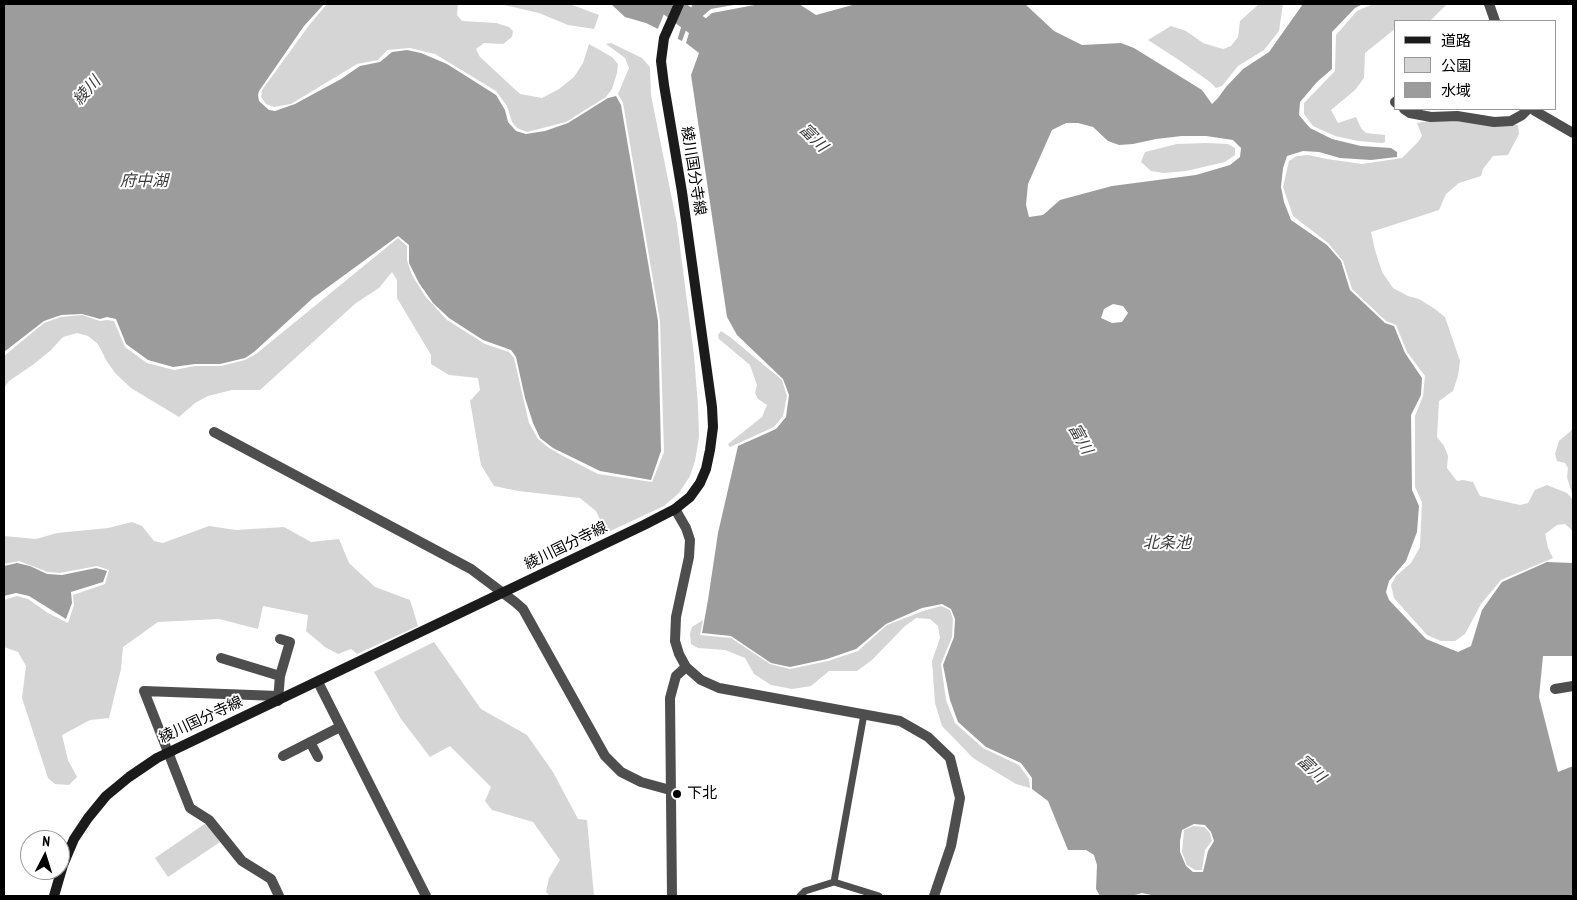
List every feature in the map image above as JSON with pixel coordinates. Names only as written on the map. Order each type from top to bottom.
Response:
[{"type":"main road","name":"綾川国分寺線","points":[[54,896],[63,865],[74,839],[88,818],[106,796],[156,758],[676,509],[690,497],[700,483],[706,469],[713,427],[712,407],[682,192],[661,61],[664,38],[679,4]]},
{"type":"street","points":[[1406,110],[1410,113],[1431,117],[1458,116],[1494,122],[1512,121],[1527,110]]},
{"type":"street","points":[[1534,110],[1573,133]]},
{"type":"street","points":[[214,432],[470,569],[503,593],[523,609],[605,756],[621,772],[640,782],[670,790]]},
{"type":"street","points":[[676,509],[690,540],[689,556],[676,617],[675,641],[686,667],[700,680],[720,688],[900,721],[928,737],[950,758],[960,798],[951,846],[934,896]]},
{"type":"street","points":[[279,896],[271,879],[242,861],[209,820],[190,808],[144,691],[278,698],[280,676],[290,642],[280,639]]},
{"type":"street","points":[[221,658],[280,676]]},
{"type":"street","points":[[672,896],[670,698],[676,676],[686,667]]},
{"type":"street","points":[[318,682],[426,896]]},
{"type":"street","points":[[1556,689],[1573,686]]},
{"type":"street","points":[[284,756],[340,726]]},
{"type":"street","points":[[310,742],[318,758]]},
{"type":"lane","points":[[834,882],[864,714]]},
{"type":"lane","points":[[800,896],[805,891],[834,882],[879,896]]},
{"type":"green space","points":[[327,4],[458,4],[457,15],[462,21],[496,23],[509,27],[513,31],[512,37],[503,44],[484,43],[476,49],[480,57],[520,94],[542,98],[559,89],[574,77],[583,63],[589,44],[612,57],[618,64],[617,73],[612,89],[606,97],[566,122],[527,132],[517,128],[512,122],[507,106],[496,91],[435,54],[410,48],[387,50],[378,60],[357,64],[291,104],[274,107],[266,104],[261,97],[262,90],[310,24]]},
{"type":"green space","points":[[500,4],[570,4],[599,15],[594,29],[568,25],[539,13]]},
{"type":"green space","points":[[1259,4],[1283,4],[1279,31],[1264,50],[1238,66],[1222,86],[1216,88],[1179,60],[1148,40],[1171,26],[1186,31],[1203,43],[1223,49],[1231,46],[1238,37],[1240,21]]},
{"type":"green space","points":[[1373,4],[1447,4],[1431,20],[1394,20],[1394,30],[1365,53],[1364,78],[1355,90],[1331,110],[1338,123],[1356,117],[1361,128],[1366,133],[1385,135],[1385,142],[1382,143],[1358,141],[1335,136],[1313,126],[1304,114],[1304,103],[1335,71],[1336,35],[1357,11]]},
{"type":"green space","points":[[611,43],[642,58],[650,67],[651,95],[677,224],[694,355],[699,437],[695,461],[690,476],[679,493],[664,506],[606,533],[596,511],[580,498],[518,491],[494,486],[481,465],[470,401],[480,390],[478,378],[449,375],[431,364],[431,355],[397,298],[397,280],[392,272],[379,288],[356,303],[260,390],[232,390],[208,396],[195,403],[179,417],[131,388],[115,373],[98,344],[88,336],[77,333],[63,337],[34,364],[9,381],[4,388],[4,356],[44,323],[61,317],[82,315],[100,321],[114,321],[125,347],[147,363],[174,370],[195,366],[221,366],[245,360],[256,354],[398,238],[407,246],[407,260],[412,275],[425,296],[447,320],[485,344],[509,352],[514,358],[529,423],[538,439],[549,448],[598,474],[652,482],[664,452],[660,321],[623,103],[618,94],[629,68],[625,58],[606,44]]},
{"type":"green space","points":[[1439,119],[1518,125],[1519,134],[1508,155],[1493,156],[1483,169],[1481,176],[1459,183],[1446,194],[1439,210],[1371,232],[1382,272],[1393,288],[1408,296],[1419,299],[1445,317],[1460,361],[1453,391],[1439,401],[1437,437],[1444,446],[1448,456],[1447,468],[1457,481],[1473,482],[1480,496],[1520,505],[1528,503],[1535,490],[1547,485],[1567,493],[1573,500],[1573,531],[1565,524],[1557,525],[1545,534],[1548,548],[1553,558],[1501,580],[1481,604],[1465,634],[1455,641],[1441,641],[1427,635],[1394,598],[1391,585],[1396,576],[1411,563],[1420,547],[1422,502],[1415,487],[1415,416],[1423,396],[1425,376],[1407,352],[1396,325],[1386,321],[1352,289],[1343,261],[1328,243],[1293,216],[1283,187],[1289,161],[1297,156],[1308,155],[1362,164],[1402,158],[1422,136],[1417,123]]},
{"type":"green space","points":[[1177,144],[1228,144],[1235,148],[1235,155],[1225,162],[1186,171],[1164,173],[1151,171],[1141,162],[1145,152]]},
{"type":"green space","points":[[721,331],[782,380],[787,396],[783,416],[774,427],[730,447],[728,444],[762,417],[767,405],[758,399],[755,393],[757,385],[750,365],[719,339],[718,335]]},
{"type":"green space","points":[[1573,429],[1573,497],[1567,477],[1568,468],[1565,463],[1557,461],[1555,454],[1559,441]]},
{"type":"green space","points":[[132,522],[142,526],[154,541],[163,543],[209,526],[236,530],[284,527],[311,542],[339,539],[349,563],[375,587],[410,600],[418,626],[357,654],[351,649],[338,654],[325,647],[306,631],[308,615],[263,606],[258,629],[219,619],[158,622],[123,647],[121,669],[109,718],[90,720],[62,735],[68,760],[77,777],[69,785],[55,784],[48,778],[22,698],[26,666],[18,652],[4,647],[4,600],[17,596],[28,599],[48,613],[68,623],[74,605],[73,595],[105,584],[109,570],[97,566],[60,573],[48,572],[19,561],[4,564],[4,536],[36,539],[57,533],[108,528]]},
{"type":"green space","points":[[941,606],[950,610],[953,619],[952,637],[941,664],[946,700],[955,723],[983,748],[1019,765],[1029,779],[1030,788],[1016,784],[973,758],[942,726],[935,703],[932,661],[940,638],[938,626],[930,619],[916,618],[905,626],[872,660],[857,671],[829,671],[811,686],[792,689],[771,685],[754,674],[745,658],[725,650],[698,648],[691,644],[690,634],[692,627],[703,620],[700,635],[731,638],[770,664],[790,669],[828,661],[858,651],[887,625]]},
{"type":"green space","points":[[434,642],[481,709],[527,735],[553,772],[578,819],[587,820],[594,896],[550,896],[546,892],[549,878],[560,860],[533,822],[492,810],[485,801],[491,787],[450,746],[430,757],[401,719],[374,672]]},
{"type":"green space","points":[[206,823],[220,842],[168,877],[155,858]]},
{"type":"green space","points":[[1193,826],[1204,827],[1210,833],[1212,841],[1205,850],[1202,870],[1195,870],[1187,865],[1182,852],[1184,830]]},
{"type":"water","name":"府中湖","points":[[4,4],[324,4],[304,26],[259,91],[259,101],[269,110],[275,111],[295,104],[341,79],[360,66],[380,62],[392,52],[407,50],[421,53],[447,64],[496,95],[505,110],[508,122],[516,131],[526,134],[545,131],[568,123],[608,98],[616,96],[621,105],[658,321],[661,451],[651,480],[600,471],[553,448],[540,438],[525,398],[516,357],[511,350],[483,340],[449,318],[433,303],[419,283],[409,263],[409,245],[398,236],[313,298],[245,358],[220,364],[195,364],[173,367],[148,360],[126,344],[116,319],[107,317],[100,319],[82,314],[61,315],[44,321],[4,352]]},
{"type":"water","points":[[611,4],[739,4],[711,9],[686,30],[682,41],[646,23],[625,17]]},
{"type":"water","name":"北条池","points":[[760,4],[799,4],[816,15],[856,4],[1025,4],[1054,31],[1082,45],[1121,43],[1134,48],[1202,90],[1212,104],[1243,69],[1269,52],[1303,4],[1363,4],[1355,8],[1332,32],[1332,69],[1317,82],[1300,102],[1299,115],[1310,128],[1332,139],[1361,146],[1391,148],[1397,152],[1397,157],[1371,160],[1340,158],[1319,152],[1303,151],[1287,156],[1283,168],[1281,187],[1284,202],[1291,220],[1327,245],[1341,261],[1350,290],[1385,323],[1394,326],[1405,353],[1422,378],[1421,395],[1411,415],[1412,490],[1419,506],[1417,532],[1406,561],[1389,581],[1386,592],[1389,600],[1426,639],[1458,652],[1471,646],[1482,610],[1502,582],[1547,562],[1573,563],[1573,656],[1543,656],[1539,697],[1558,772],[1573,766],[1573,896],[1156,896],[1142,893],[1131,896],[1100,896],[1096,889],[1097,865],[1094,855],[1086,850],[1068,850],[1048,801],[1032,789],[1032,778],[1021,763],[986,747],[958,722],[950,700],[943,665],[954,637],[955,619],[951,609],[942,604],[922,608],[886,624],[856,649],[827,659],[790,667],[771,663],[731,636],[702,633],[718,533],[738,446],[776,429],[786,417],[789,395],[783,379],[737,335],[727,317],[691,75],[699,53],[686,43],[689,33],[712,13]],"holes":[[[1066,123],[1078,123],[1093,127],[1108,141],[1119,145],[1182,136],[1206,136],[1233,140],[1241,148],[1240,157],[1230,165],[1196,175],[1112,186],[1060,200],[1043,215],[1029,217],[1026,205],[1028,184],[1052,130]],[[1113,304],[1123,306],[1128,313],[1122,322],[1112,323],[1101,318],[1104,309]],[[1194,824],[1205,825],[1211,832],[1214,841],[1208,851],[1203,872],[1193,872],[1186,866],[1180,852],[1182,830]]]},
{"type":"water","points":[[17,563],[30,566],[47,574],[62,575],[96,568],[107,571],[103,582],[71,592],[72,603],[66,619],[29,596],[16,593],[4,596],[4,566]]},
{"type":"pier","points":[[668,4],[693,4],[682,24],[677,41],[657,31]]},
{"type":"waterway","name":"富川","points":[[668,4],[721,45]]},
{"type":"place","name":"下北","points":[[677,794]]},
{"type":"water label","name":"綾川","points":[[87,91]]}]
